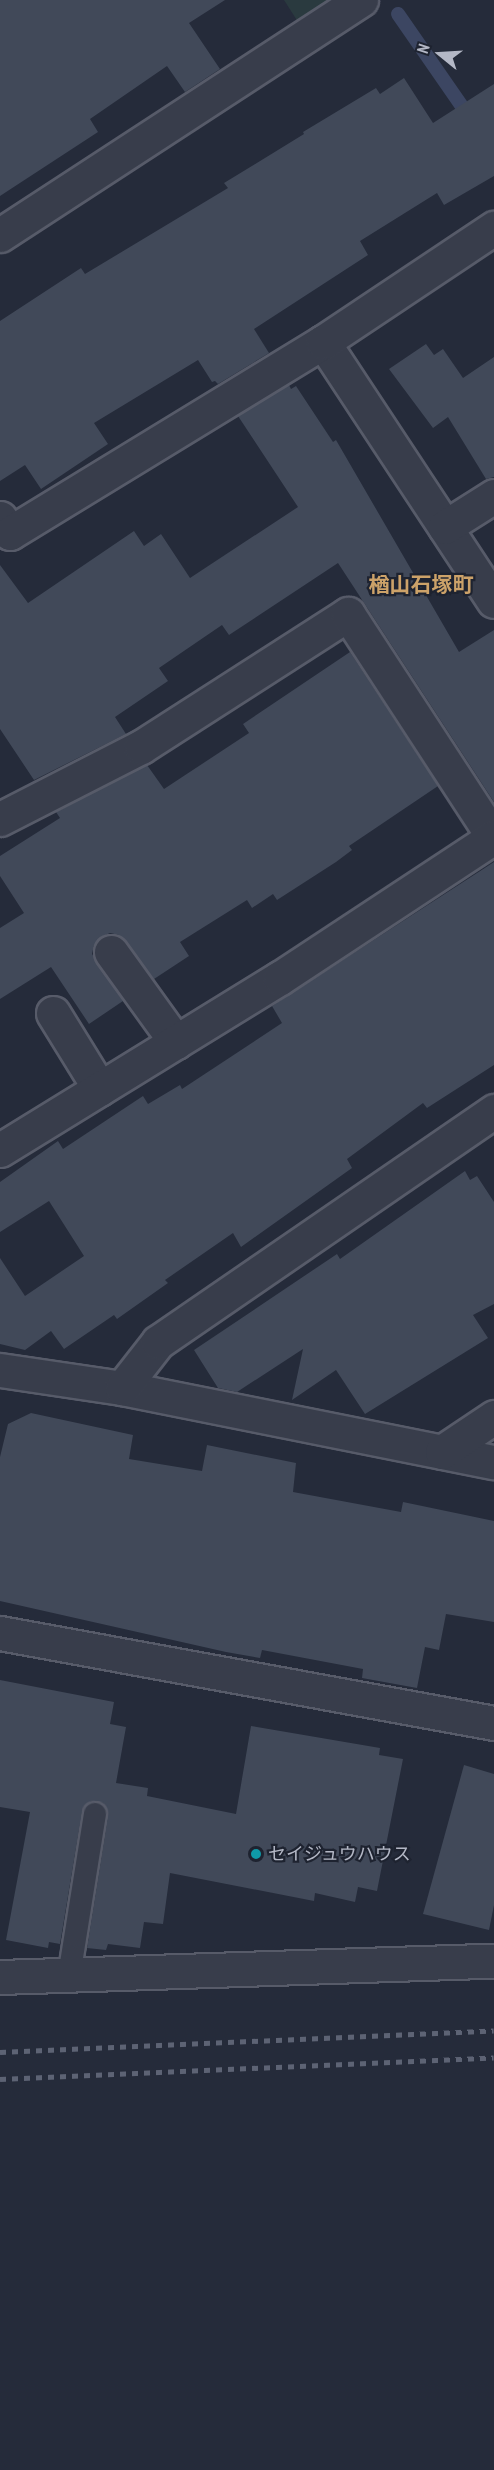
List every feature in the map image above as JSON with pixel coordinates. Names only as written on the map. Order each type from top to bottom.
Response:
[{"type":"street","points":[[0,235],[361,0]]},
{"type":"street","points":[[0,518],[10,533],[323,342],[494,228]]},
{"type":"street","points":[[323,342],[494,601]]},
{"type":"street","points":[[445,527],[494,496]]},
{"type":"street","points":[[0,819],[141,747],[348,614],[494,838],[280,978],[0,1150]]},
{"type":"street","points":[[111,952],[176,1042]]},
{"type":"street","points":[[53,1013],[100,1089]]},
{"type":"street","points":[[122,1388],[158,1342],[494,1112]]},
{"type":"street","points":[[0,1370],[122,1388],[494,1462]]},
{"type":"street","points":[[442,1452],[494,1417]]},
{"type":"street","points":[[0,1633],[494,1723]]},
{"type":"street","points":[[0,1977],[494,1961]]},
{"type":"lane","points":[[69,1976],[96,1814]]},
{"type":"shaded area","points":[[284,0],[334,0],[298,22]]},
{"type":"building","points":[[0,0],[225,0],[189,23],[220,69],[185,92],[167,66],[90,119],[98,132],[0,196]]},
{"type":"building","points":[[404,78],[433,123],[494,84],[494,176],[444,205],[437,193],[360,241],[368,255],[254,329],[269,353],[218,384],[215,381],[212,382],[198,360],[94,423],[108,444],[41,489],[25,465],[0,481],[0,321],[81,268],[85,274],[228,188],[224,183],[376,88],[380,94]]},
{"type":"building","points":[[426,344],[434,355],[443,349],[463,378],[494,357],[494,477],[486,479],[448,417],[433,428],[389,369]]},
{"type":"building","points":[[289,385],[291,389],[296,386],[333,442],[336,440],[459,652],[494,630],[494,802],[338,563],[229,635],[222,625],[159,668],[168,681],[115,717],[126,734],[34,780],[0,729],[0,565],[28,603],[134,531],[144,546],[161,534],[190,578],[298,507],[238,416]]},
{"type":"building","points":[[350,652],[438,786],[349,846],[352,850],[336,862],[277,900],[273,894],[252,908],[247,900],[180,942],[189,956],[154,979],[119,935],[110,933],[101,937],[94,945],[92,954],[123,1001],[89,1024],[51,967],[0,999],[0,928],[24,913],[0,876],[0,856],[60,818],[56,812],[147,765],[164,789],[249,733],[243,724]]},
{"type":"building","points":[[494,862],[494,1065],[427,1108],[423,1103],[347,1159],[352,1168],[241,1247],[233,1233],[165,1280],[168,1283],[117,1319],[114,1315],[64,1349],[51,1331],[25,1350],[0,1344],[0,1258],[25,1296],[84,1256],[49,1201],[0,1232],[0,1182],[58,1141],[63,1149],[143,1096],[148,1104],[180,1085],[182,1089],[282,1023],[272,1006]]},
{"type":"building","points":[[465,1171],[470,1180],[477,1176],[494,1202],[494,1304],[473,1315],[488,1338],[365,1414],[336,1370],[292,1400],[303,1349],[237,1392],[218,1388],[194,1350],[337,1254],[340,1259]]},
{"type":"building","points":[[31,1413],[133,1435],[129,1459],[202,1471],[207,1445],[296,1463],[293,1492],[401,1512],[403,1502],[494,1521],[494,1622],[446,1614],[439,1650],[425,1647],[417,1688],[362,1678],[363,1669],[262,1650],[260,1658],[226,1652],[0,1601],[0,1457],[8,1424]]},
{"type":"building","points":[[0,1680],[114,1702],[110,1724],[126,1727],[116,1783],[148,1788],[147,1796],[236,1814],[251,1726],[380,1748],[379,1755],[403,1759],[377,1891],[358,1887],[355,1902],[315,1893],[314,1901],[170,1873],[163,1924],[144,1922],[140,1948],[108,1944],[106,1950],[87,1948],[108,1816],[103,1803],[91,1801],[82,1812],[60,1944],[49,1942],[48,1948],[6,1940],[30,1812],[0,1807]]},
{"type":"building","points":[[464,1765],[494,1774],[494,1905],[489,1930],[423,1914]]},
{"type":"waterway","points":[[398,14],[470,118]]},
{"type":"railway","points":[[0,2052],[494,2030]]},
{"type":"railway","points":[[0,2079],[494,2057]]},
{"type":"place","name":"セイジュウハウス","points":[[256,1854]]},
{"type":"district","name":"楢山石塚町","points":[[421,585]]}]
